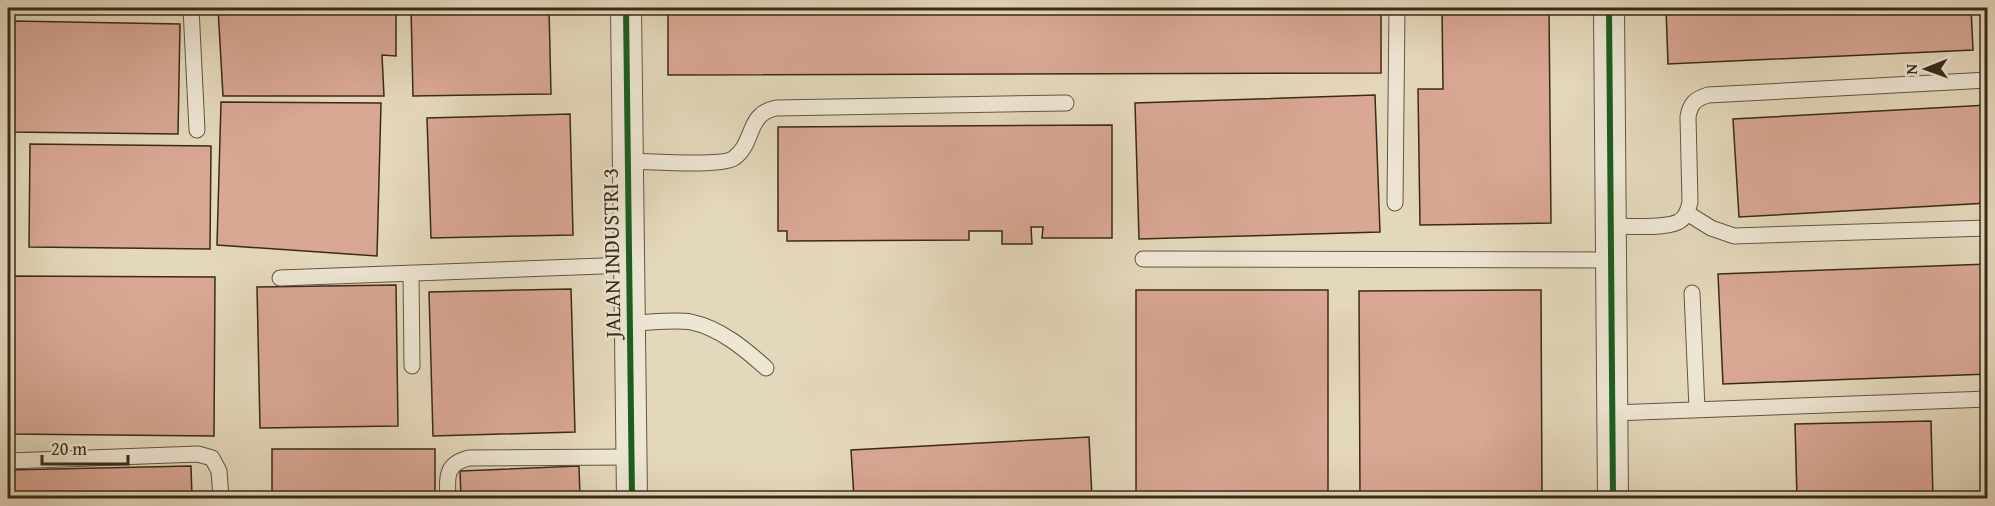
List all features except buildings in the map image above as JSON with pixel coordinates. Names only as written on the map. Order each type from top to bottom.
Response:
[{"type":"street","name":"JALAN INDUSTRI 3","points":[[626,8],[632,498]]},
{"type":"street","points":[[1609,8],[1613,498]]},
{"type":"lane","points":[[191,8],[197,130]]},
{"type":"lane","points":[[1395,203],[1397,8]]},
{"type":"lane","points":[[1611,226],[1669,225],[1680,221],[1687,213],[1690,202],[1688,117],[1690,107],[1697,98],[1708,95],[1988,80]]},
{"type":"lane","points":[[628,161],[716,162],[733,160],[744,147],[764,110],[776,108],[1066,103]]},
{"type":"lane","points":[[1687,213],[1711,228],[1734,236],[1988,228]]},
{"type":"lane","points":[[1143,260],[1611,260]]},
{"type":"lane","points":[[280,278],[629,265]]},
{"type":"lane","points":[[411,273],[412,366]]},
{"type":"lane","points":[[1692,293],[1697,409]]},
{"type":"lane","points":[[630,323],[690,322],[719,333],[745,350],[766,368]]},
{"type":"lane","points":[[1612,413],[1988,399]]},
{"type":"lane","points":[[8,461],[198,454],[212,458],[219,471],[221,498]]},
{"type":"lane","points":[[448,498],[447,479],[450,468],[458,461],[469,458],[631,457]]},
{"type":"cycle path","points":[[626,8],[632,498]]},
{"type":"cycle path","points":[[1609,8],[1613,498]]}]
